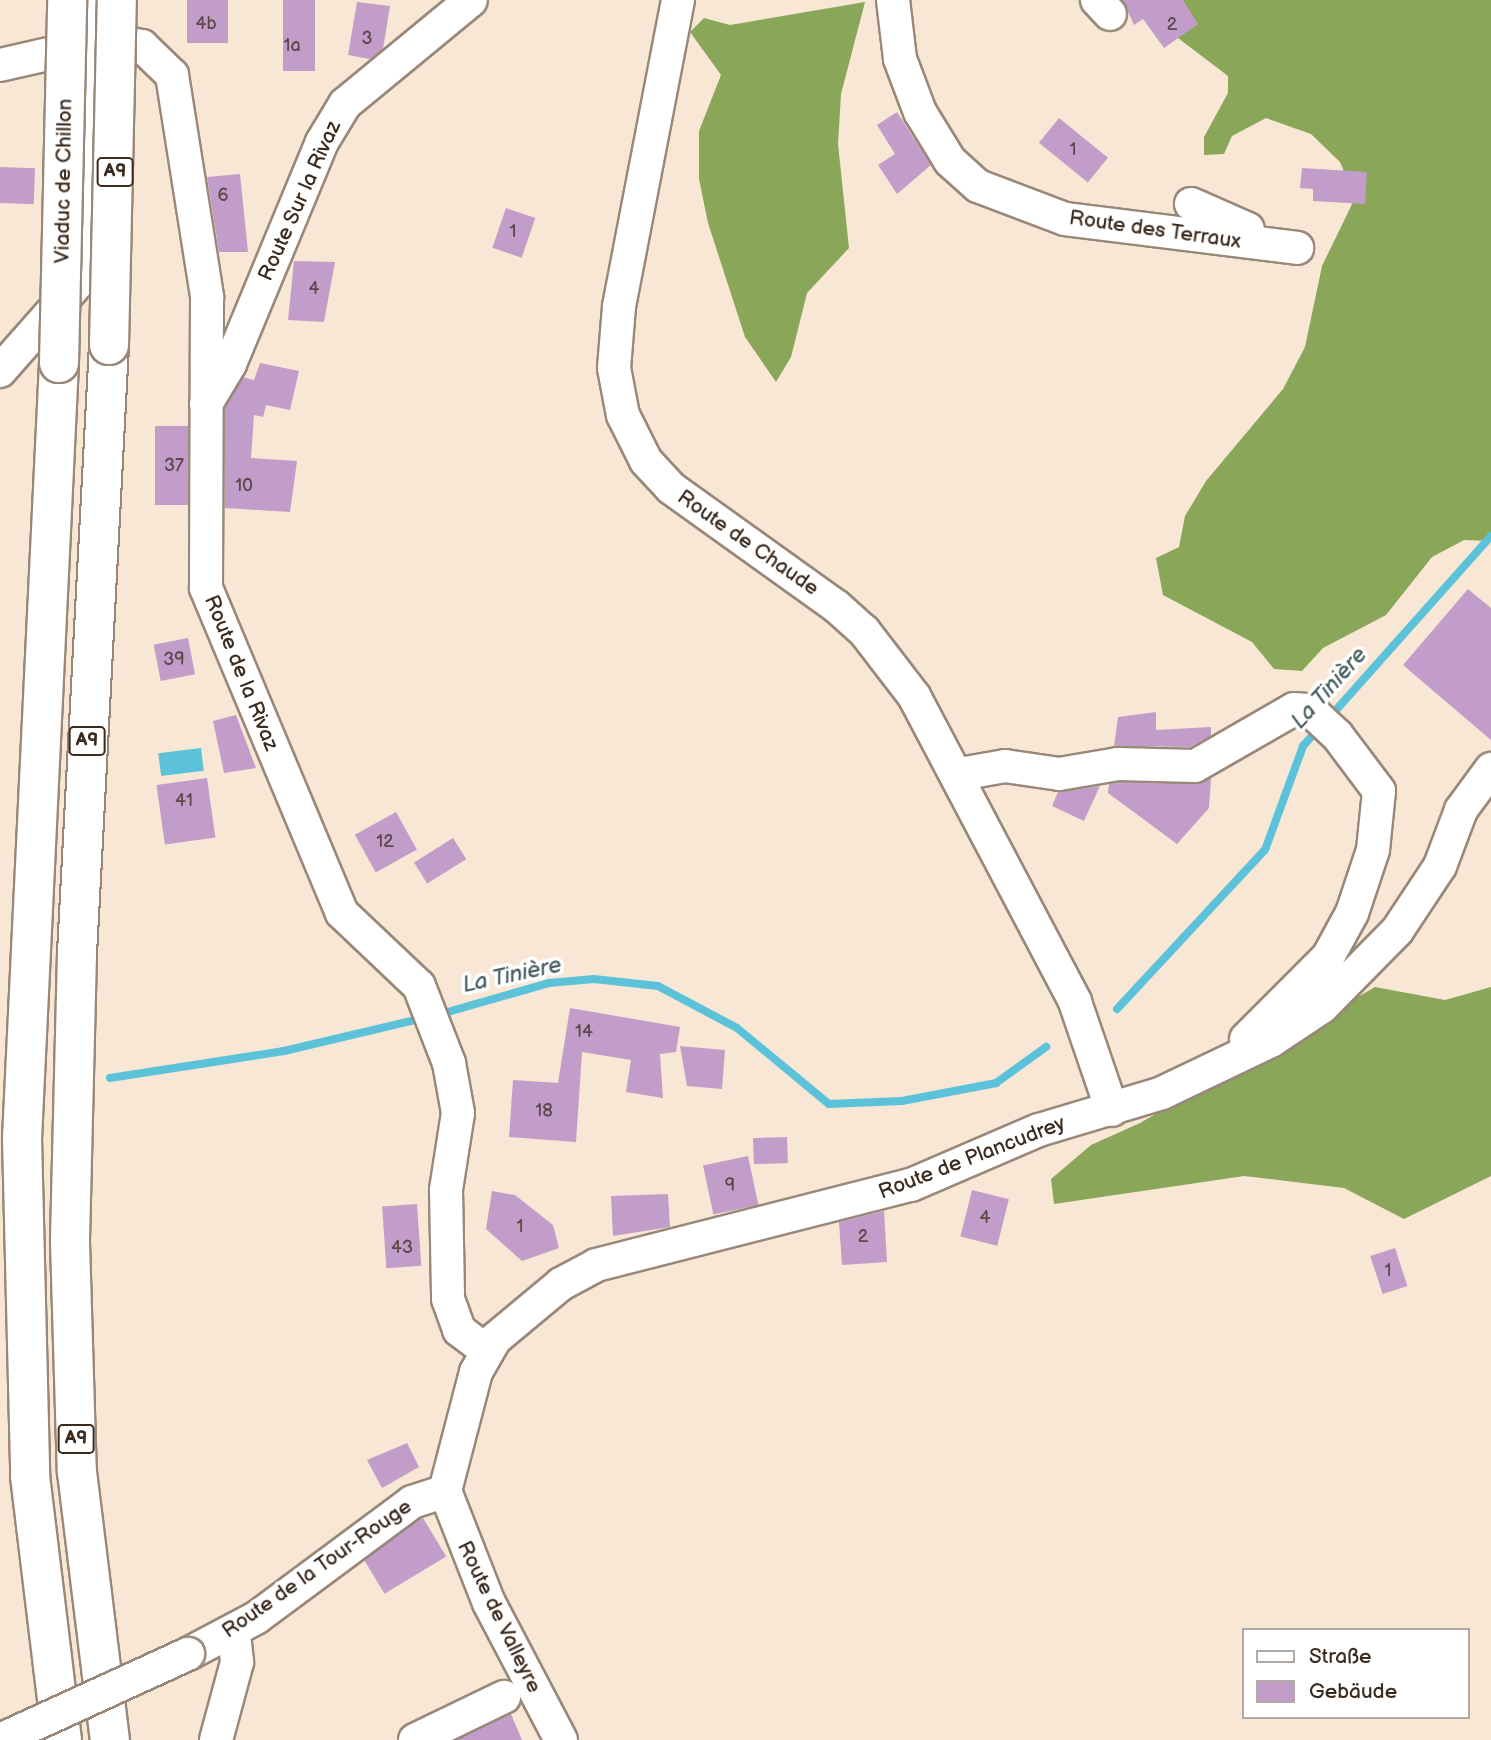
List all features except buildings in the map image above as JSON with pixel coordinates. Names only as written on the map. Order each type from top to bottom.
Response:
[{"type":"highway","name":"Viaduc de Chillon","points":[[62,1740],[30,1476],[22,1138],[59,362],[67,0]]},
{"type":"highway","name":"A9","points":[[110,1740],[77,1472],[70,1242],[78,915],[109,345],[117,0]]},
{"type":"street","points":[[0,371],[90,269],[89,0]]},
{"type":"street","name":"Route Sur la Rivaz","points":[[204,409],[345,104],[471,0]]},
{"type":"street","name":"Route de Chaude","points":[[678,0],[619,307],[614,368],[623,415],[646,461],[671,488],[864,631],[914,696],[960,774],[1088,1031],[1112,1110]]},
{"type":"street","name":"Route des Terraux","points":[[892,0],[911,94],[938,145],[966,178],[1065,219],[1297,248]]},
{"type":"street","name":"Route de la Rivaz","points":[[0,65],[90,41],[142,46],[172,75],[207,297],[203,567],[219,629],[347,923],[403,967],[426,1000],[458,1102],[446,1203],[449,1307],[459,1330],[486,1350]]},
{"type":"street","points":[[1191,204],[1258,234],[1263,244]]},
{"type":"street","points":[[960,774],[1014,766],[1059,774],[1118,764],[1195,766],[1276,715],[1311,711],[1337,735],[1379,791],[1373,850],[1352,914],[1328,957],[1250,1034],[1238,1059]]},
{"type":"street","name":"Route de Plancudrey","points":[[445,1491],[452,1450],[486,1350],[541,1299],[596,1265],[911,1185],[1039,1130],[1112,1110],[1238,1059],[1307,1020],[1380,952],[1440,866],[1461,810],[1491,769]]},
{"type":"street","name":"Route de la Tour-Rouge","points":[[0,1740],[234,1631],[398,1511],[445,1491]]},
{"type":"street","name":"Route de Valleyre","points":[[445,1491],[489,1603],[561,1740]]},
{"type":"street","points":[[216,1740],[237,1662],[234,1631]]},
{"type":"street","points":[[415,1740],[504,1697]]},
{"type":"green space","points":[[1155,0],[1491,0],[1491,541],[1464,540],[1432,557],[1386,615],[1323,648],[1302,671],[1274,669],[1252,642],[1163,595],[1156,558],[1179,547],[1185,516],[1206,481],[1283,389],[1305,347],[1322,266],[1355,198],[1340,162],[1311,134],[1266,118],[1232,136],[1224,154],[1204,155],[1204,137],[1228,93],[1228,76],[1178,38]]},
{"type":"green space","points":[[865,2],[841,94],[838,144],[849,248],[807,293],[791,357],[776,382],[745,337],[708,223],[699,179],[699,131],[721,75],[690,32],[704,18],[730,25]]},
{"type":"green space","points":[[1375,987],[1445,1000],[1491,987],[1491,1176],[1404,1219],[1344,1188],[1244,1176],[1054,1204],[1051,1179],[1091,1145],[1140,1123]]},
{"type":"water","points":[[201,748],[204,771],[161,776],[158,753]]},
{"type":"waterway","name":"La Tinière","points":[[1328,719],[1491,536]]},
{"type":"waterway","name":"La Tinière","points":[[1117,1009],[1265,850],[1303,746],[1319,728]]},
{"type":"waterway","name":"La Tinière","points":[[437,1015],[549,983],[594,979],[658,986],[737,1028],[829,1104],[902,1101],[996,1083],[1046,1047]]},
{"type":"waterway","name":"La Tinière","points":[[110,1078],[284,1051],[424,1018]]}]
